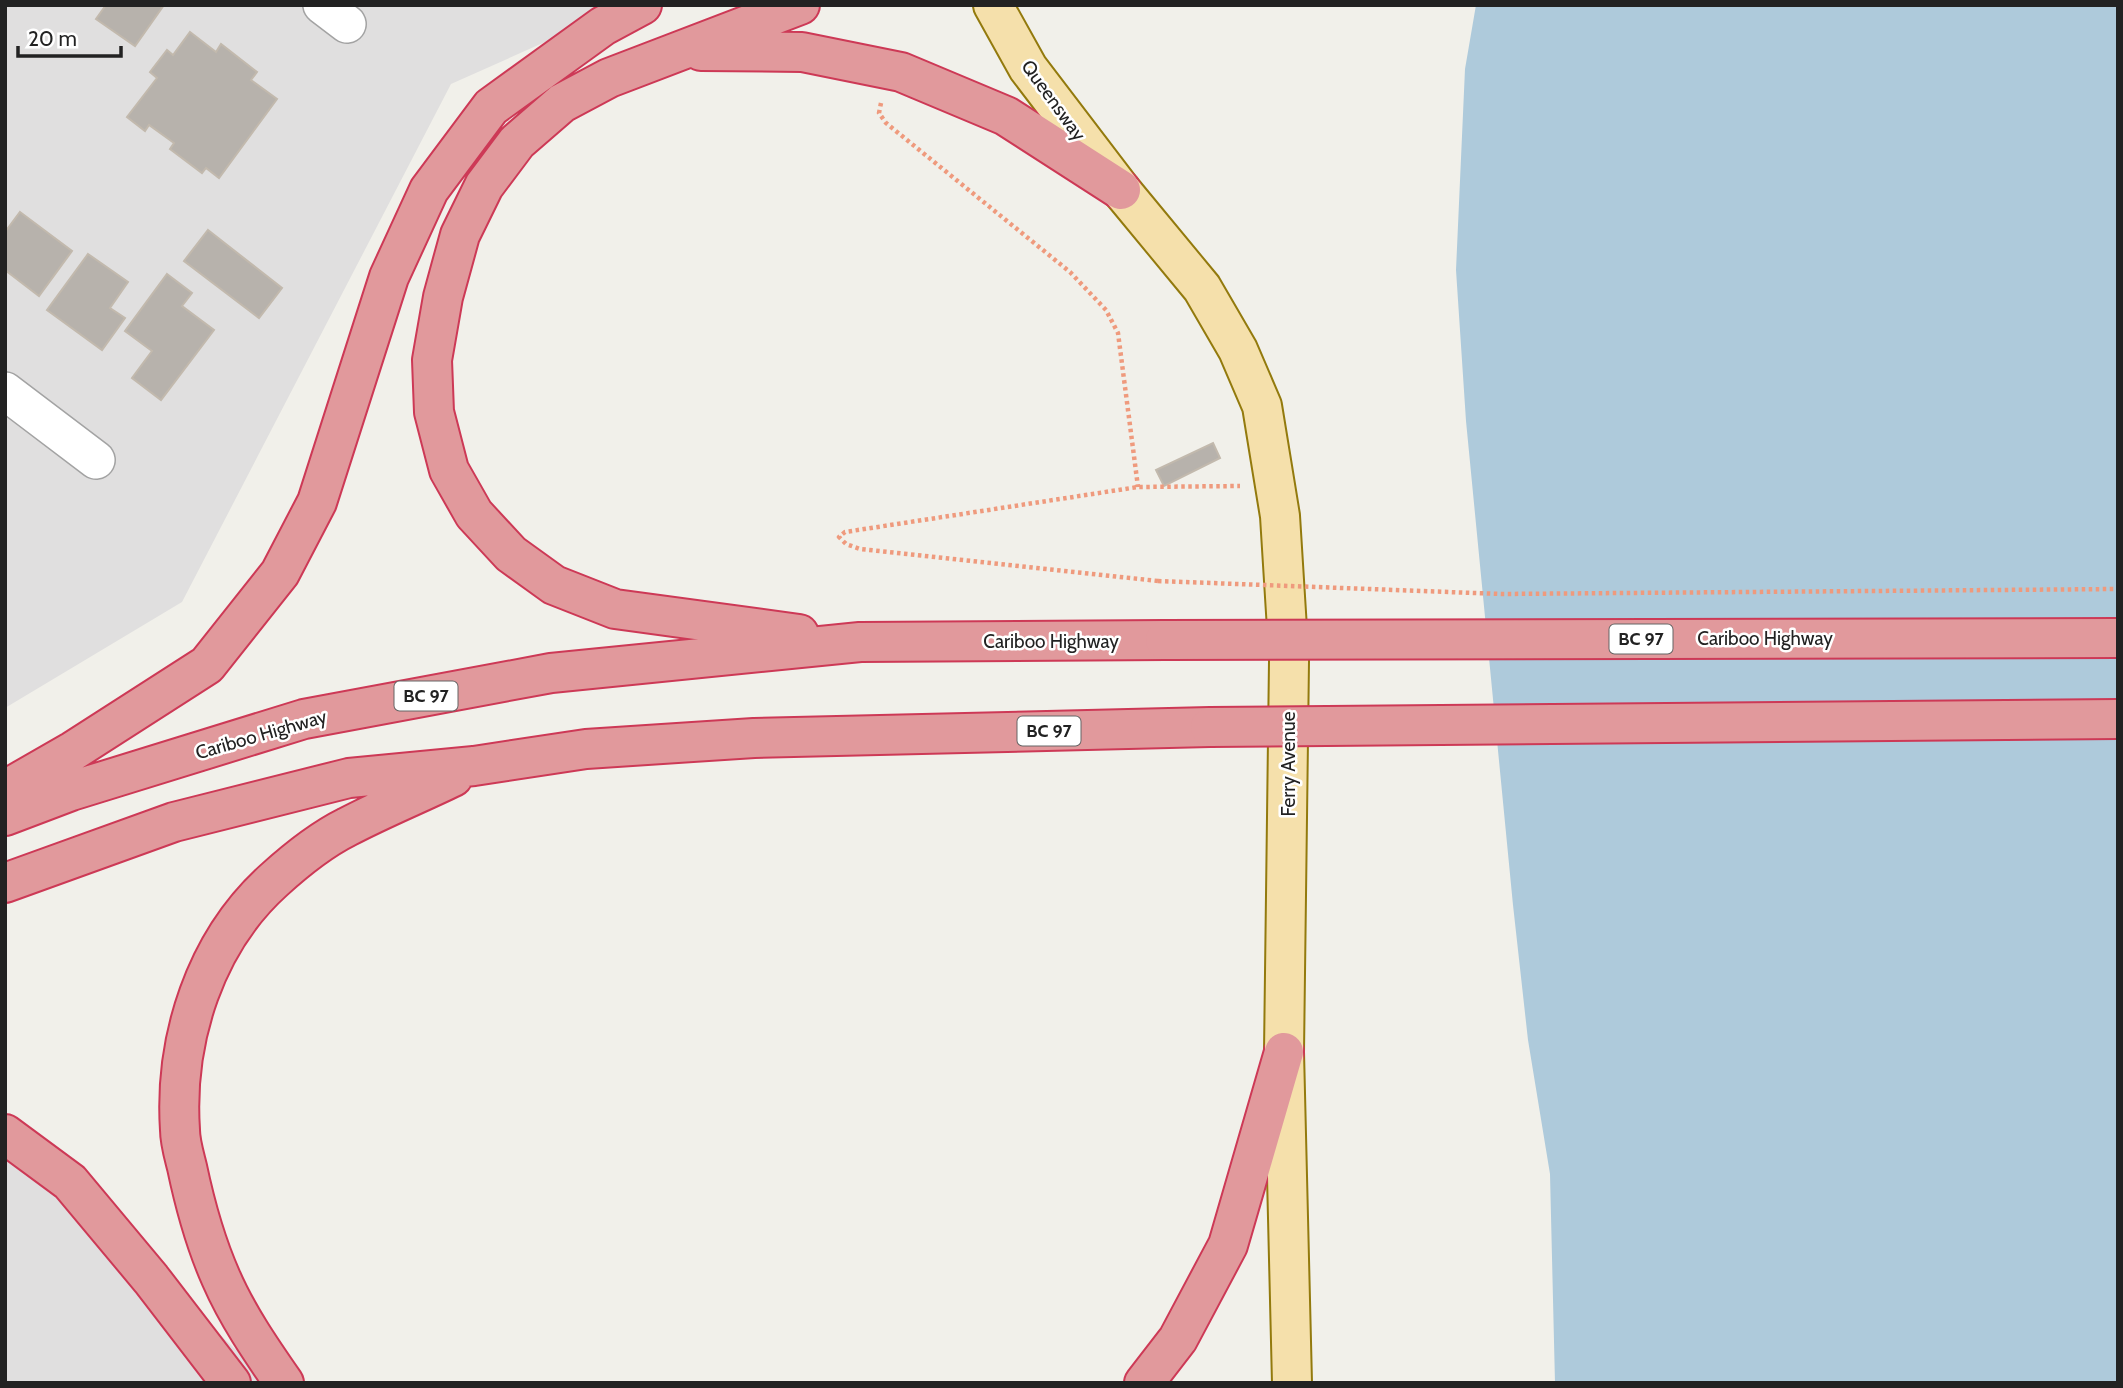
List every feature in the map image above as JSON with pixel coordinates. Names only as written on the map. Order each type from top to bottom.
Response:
[{"type":"highway","points":[[5,790],[73,751],[207,664],[280,573],[317,502],[389,277],[429,190],[491,107],[603,26],[642,5]]},
{"type":"highway","points":[[800,5],[609,78],[562,103],[517,142],[485,186],[460,235],[443,298],[432,360],[434,412],[449,470],[474,514],[511,554],[554,585],[615,609],[860,642]]},
{"type":"highway","points":[[681,51],[802,52],[901,72],[1006,116],[1121,190]]},
{"type":"highway","name":"Cariboo Highway","points":[[5,816],[71,791],[304,719],[551,674],[860,642],[2118,638]]},
{"type":"highway","name":"BC 97","points":[[5,883],[174,822],[349,778],[474,766],[586,749],[754,738],[1210,727],[2118,719]]},
{"type":"highway","points":[[284,1383],[253,1337],[222,1280],[197,1215],[180,1131],[182,1051],[200,991],[217,950],[241,916],[272,881],[313,848],[347,827],[474,766]]},
{"type":"highway","points":[[1144,1383],[1178,1339],[1228,1245],[1284,1052]]},
{"type":"highway","points":[[5,1134],[70,1182],[151,1279],[231,1383]]},
{"type":"main road","name":"Queensway","points":[[993,5],[1028,68],[1121,190]]},
{"type":"main road","name":"Ferry Avenue","points":[[1121,190],[1202,288],[1238,351],[1262,406],[1280,516],[1289,661],[1284,1052],[1292,1383]]},
{"type":"street","points":[[5,391],[96,460]]},
{"type":"path","points":[[901,72],[882,100],[879,113],[886,124],[1070,272],[1106,310],[1118,333],[1138,487]]},
{"type":"path","points":[[1275,486],[1138,487],[845,532],[839,537],[846,544],[860,549],[1158,582],[1501,594],[2118,589]]},
{"type":"shaded area","points":[[5,5],[628,5],[451,84],[182,602],[5,708]]},
{"type":"shaded area","points":[[5,1131],[271,1383],[5,1383]]},
{"type":"water","points":[[1476,5],[2118,5],[2118,1383],[1555,1383],[1550,1174],[1528,1040],[1513,905],[1466,421],[1456,270],[1465,69]]},
{"type":"building","points":[[106,5],[164,5],[135,46],[96,19]]},
{"type":"building","points":[[190,32],[216,52],[221,44],[257,72],[251,80],[277,99],[219,178],[206,168],[202,173],[170,149],[174,143],[149,125],[145,131],[127,117],[157,78],[150,72],[167,50],[173,55]]},
{"type":"building","points":[[20,212],[72,251],[39,296],[5,270],[5,232]]},
{"type":"building","points":[[208,230],[282,288],[259,318],[184,261]]},
{"type":"building","points":[[88,254],[128,282],[110,308],[125,318],[102,350],[47,310]]},
{"type":"building","points":[[167,274],[192,293],[182,306],[214,330],[161,400],[132,378],[152,351],[125,331]]},
{"type":"building","points":[[1213,443],[1220,458],[1164,486],[1156,470]]}]
